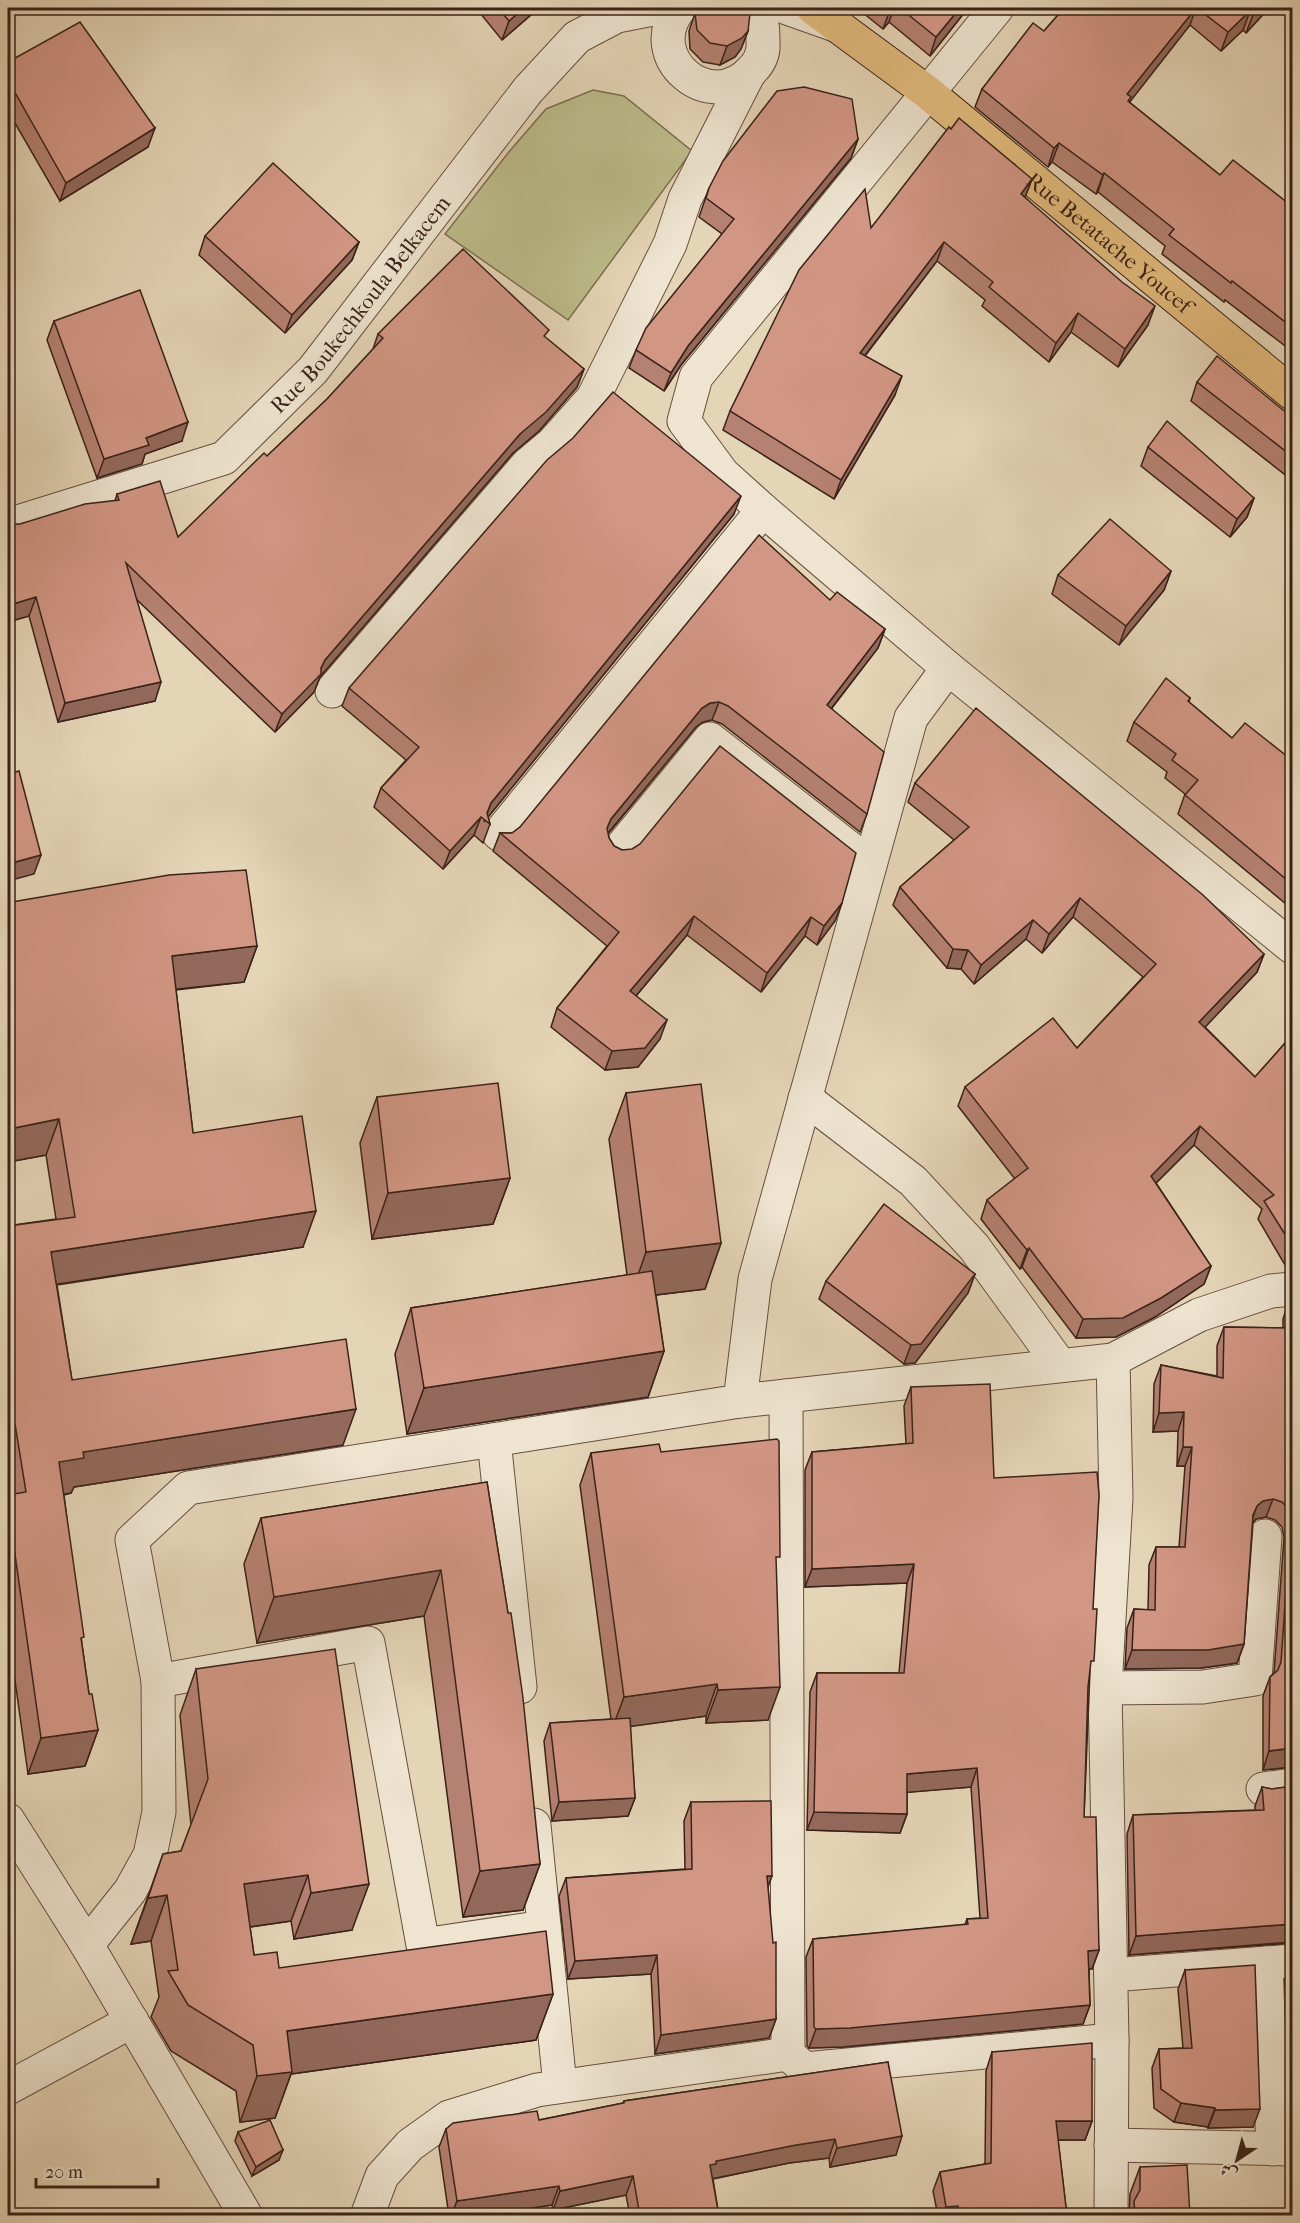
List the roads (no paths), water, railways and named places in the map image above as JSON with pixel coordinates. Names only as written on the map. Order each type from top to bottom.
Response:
[{"type":"main road","name":"Rue Betatache Youcef","points":[[824,16],[927,92],[1293,393]]},
{"type":"street","name":"Rue Boukechkoula Belkacem","points":[[8,525],[224,458],[313,370],[528,90],[577,37],[617,16],[658,8]]},
{"type":"street","points":[[680,8],[673,16],[668,32],[668,49],[675,65],[686,77],[701,85],[718,87],[734,84],[748,75],[758,64],[764,51],[763,22],[754,8]]},
{"type":"street","points":[[787,8],[824,16]]},
{"type":"street","points":[[997,8],[696,377],[684,421],[723,474],[763,510],[948,668],[1293,947]]},
{"type":"street","points":[[332,692],[527,465],[552,444],[593,398],[670,244],[685,199],[748,75]]},
{"type":"street","points":[[499,834],[763,510]]},
{"type":"street","points":[[740,1401],[755,1279],[911,718],[948,668]]},
{"type":"street","points":[[619,850],[710,739],[870,864]]},
{"type":"street","points":[[805,1098],[913,1181],[974,1247],[1060,1365]]},
{"type":"street","points":[[87,1945],[130,1891],[150,1855],[159,1812],[158,1681],[132,1540],[188,1488],[740,1401],[1113,1360],[1199,1315],[1270,1291],[1293,1289]]},
{"type":"street","points":[[1111,2216],[1112,2040],[1105,1688],[1116,1498],[1113,1360]]},
{"type":"street","points":[[786,1396],[788,2054],[805,2069],[1112,2040]]},
{"type":"street","points":[[494,1440],[522,1713]]},
{"type":"street","points":[[1105,1688],[1203,1687],[1255,1679],[1265,1536]]},
{"type":"street","points":[[158,1681],[368,1642],[423,1945],[544,1927]]},
{"type":"street","points":[[531,1796],[560,2086]]},
{"type":"street","points":[[8,1820],[87,1945],[246,2216]]},
{"type":"street","points":[[1111,1974],[1279,1962],[1283,2149],[1111,2145]]},
{"type":"street","points":[[8,2088],[132,2021]]},
{"type":"street","points":[[367,2216],[382,2176],[411,2145],[449,2117],[537,2090],[788,2054]]}]
